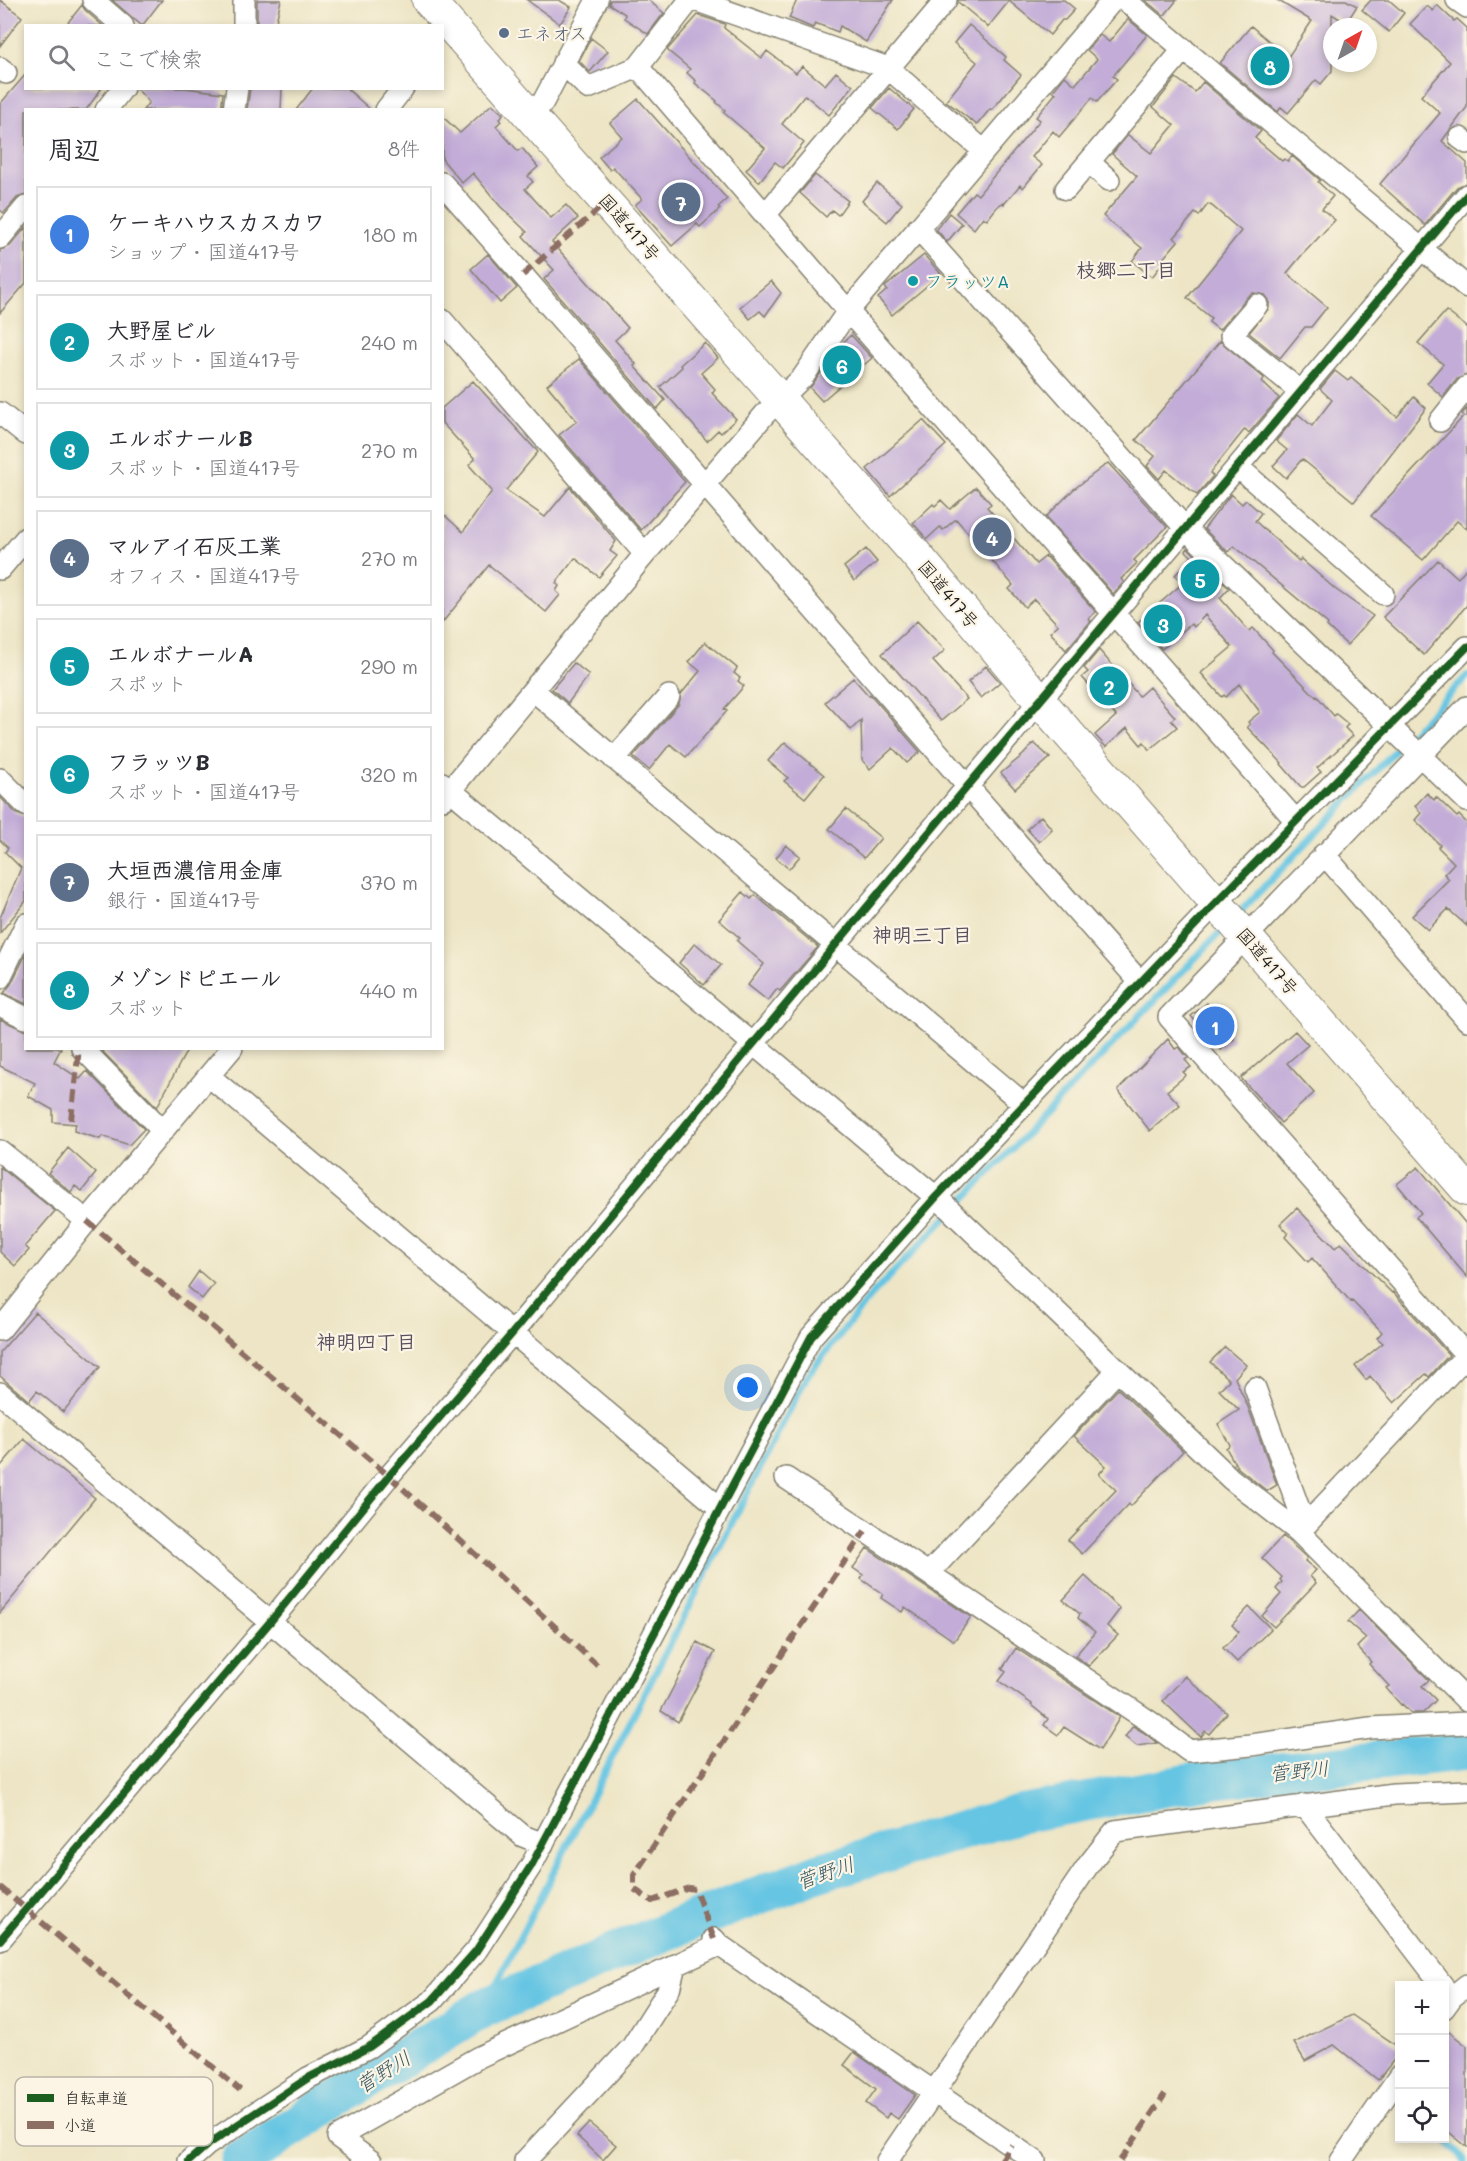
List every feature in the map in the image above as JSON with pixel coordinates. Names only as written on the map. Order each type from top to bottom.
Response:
[{"type":"highway","name":"国道417号","points":[[428,0],[442,24]]},
{"type":"highway","name":"国道417号","points":[[449,36],[532,116],[780,398],[1040,701],[1467,1190]]},
{"type":"street","points":[[93,0],[121,24]]},
{"type":"street","points":[[244,0],[244,24]]},
{"type":"street","points":[[532,116],[543,102],[597,0]]},
{"type":"street","points":[[564,63],[588,87],[638,67],[690,0]]},
{"type":"street","points":[[695,0],[888,68],[984,151]]},
{"type":"street","points":[[765,215],[946,0]]},
{"type":"street","points":[[1113,0],[848,311],[803,377],[780,398],[645,554],[533,690],[445,791],[940,1200],[1231,1479],[1302,1529],[1467,1701]]},
{"type":"street","points":[[1125,0],[1467,287]]},
{"type":"street","points":[[1457,0],[1467,7]]},
{"type":"street","points":[[1066,189],[1184,50]]},
{"type":"street","points":[[638,67],[848,311],[1297,822]]},
{"type":"street","points":[[108,108],[121,90]]},
{"type":"street","points":[[234,108],[237,90]]},
{"type":"street","points":[[388,108],[401,90]]},
{"type":"street","points":[[1089,162],[1109,180]]},
{"type":"street","points":[[444,185],[967,787],[1140,982]]},
{"type":"street","points":[[0,1940],[270,1622],[389,1476],[513,1333],[967,787],[1467,195]]},
{"type":"street","points":[[0,238],[24,209]]},
{"type":"street","points":[[918,228],[1186,529],[1467,801]]},
{"type":"street","points":[[1257,305],[1231,335],[1300,392]]},
{"type":"street","points":[[444,322],[645,554]]},
{"type":"street","points":[[1440,421],[1467,387]]},
{"type":"street","points":[[0,413],[24,432]]},
{"type":"street","points":[[1238,467],[1383,594]]},
{"type":"street","points":[[0,569],[24,540]]},
{"type":"street","points":[[1302,1529],[1467,1356],[1169,1017],[1297,822],[1393,728],[1467,647]]},
{"type":"street","points":[[533,690],[1024,1104]]},
{"type":"street","points":[[614,759],[669,696]]},
{"type":"street","points":[[213,2141],[308,2078],[369,2047],[432,2001],[476,1951],[531,1866],[811,1337],[940,1200],[1024,1104],[1140,982],[1324,854],[1418,753],[1467,707]]},
{"type":"street","points":[[0,779],[24,803]]},
{"type":"street","points":[[1324,854],[1467,1020]]},
{"type":"street","points":[[0,978],[24,928]]},
{"type":"street","points":[[0,1005],[24,1017]]},
{"type":"street","points":[[84,1050],[163,1131]]},
{"type":"street","points":[[0,1330],[87,1221],[230,1050]]},
{"type":"street","points":[[209,1076],[720,1508]]},
{"type":"street","points":[[0,1151],[87,1221]]},
{"type":"street","points":[[929,1573],[1118,1370]]},
{"type":"street","points":[[1255,1388],[1302,1529]]},
{"type":"street","points":[[0,1393],[523,1836],[543,1844]]},
{"type":"street","points":[[786,1478],[1150,1722],[1189,1751],[1251,1745],[1371,1728],[1467,1723]]},
{"type":"street","points":[[887,2161],[1089,1864],[1115,1831],[1394,1794],[1467,1791]]},
{"type":"street","points":[[1304,1805],[1450,1993]]},
{"type":"street","points":[[371,2161],[338,2137],[479,2057],[675,1965],[716,1942],[1035,2161]]},
{"type":"street","points":[[525,2161],[632,2047],[669,1989],[675,1965]]},
{"type":"street","points":[[1341,2161],[1395,2081]]},
{"type":"street","points":[[189,2161],[206,2146]]},
{"type":"building","points":[[0,0],[22,17],[0,46]]},
{"type":"building","points":[[112,0],[162,0],[144,24],[140,24]]},
{"type":"building","points":[[257,0],[281,0],[275,24],[257,24]]},
{"type":"building","points":[[527,0],[559,0],[571,7],[560,24]]},
{"type":"building","points":[[610,0],[648,0],[664,13],[648,34],[624,18],[625,14],[609,4]]},
{"type":"building","points":[[797,0],[893,0],[866,42],[840,26],[838,32],[815,23],[813,28],[789,18]]},
{"type":"building","points":[[958,0],[1064,0],[1075,9],[1050,35],[1009,1],[988,27]]},
{"type":"building","points":[[1145,0],[1177,0],[1164,16]]},
{"type":"building","points":[[1277,0],[1346,0],[1357,6],[1349,18],[1338,18],[1332,14],[1332,18],[1323,18],[1323,72],[1331,72],[1321,84],[1316,80],[1288,113],[1281,107],[1278,112],[1220,63],[1251,26],[1288,57],[1312,21]]},
{"type":"building","points":[[1371,0],[1389,0],[1404,13],[1389,32],[1377,22],[1377,18],[1372,18],[1362,10]]},
{"type":"building","points":[[82,5],[101,24],[67,24]]},
{"type":"building","points":[[1437,5],[1454,21],[1457,19],[1467,28],[1467,107],[1442,141],[1467,163],[1467,183],[1457,187],[1425,225],[1380,184],[1440,113],[1421,96],[1450,62],[1410,24],[1427,6],[1433,11]]},
{"type":"building","points":[[698,15],[725,24],[724,28],[762,58],[767,51],[796,73],[802,66],[825,85],[836,72],[853,86],[829,115],[805,95],[782,124],[804,143],[783,168],[775,162],[759,182],[746,170],[765,148],[723,112],[725,110],[717,101],[695,83],[696,81],[687,73],[690,69],[667,50]]},
{"type":"building","points":[[1128,19],[1147,35],[1113,76],[1117,79],[1097,102],[1092,98],[1059,137],[1053,131],[1032,157],[1042,165],[1023,188],[1020,185],[1004,204],[997,207],[987,220],[983,217],[974,229],[956,213],[974,192],[978,195],[1040,120],[1036,117],[1056,93],[1053,91],[1065,76],[1075,85],[1097,59],[1087,50],[1100,35],[1109,42]]},
{"type":"building","points":[[969,25],[1006,57],[1004,60],[1021,75],[977,125],[946,101],[977,62],[954,43]]},
{"type":"building","points":[[591,38],[608,51],[590,72],[579,61]]},
{"type":"building","points":[[24,76],[24,90],[101,90],[87,108],[24,108],[24,196],[17,198],[4,213],[0,210],[0,104]]},
{"type":"building","points":[[1176,78],[1195,92],[1203,82],[1261,131],[1255,138],[1282,161],[1284,159],[1288,161],[1292,156],[1320,180],[1318,182],[1333,196],[1322,209],[1335,220],[1287,273],[1327,307],[1311,327],[1305,327],[1280,358],[1249,333],[1269,308],[1269,300],[1265,295],[1253,293],[1248,296],[1219,330],[1209,322],[1211,318],[1187,298],[1241,231],[1212,206],[1208,204],[1199,216],[1195,213],[1174,238],[1178,241],[1160,262],[1162,264],[1152,277],[1132,261],[1142,248],[1103,216],[1137,176],[1112,154],[1128,135],[1151,153],[1174,125],[1153,107]]},
{"type":"building","points":[[889,88],[914,109],[898,129],[872,108]]},
{"type":"building","points":[[138,90],[200,90],[223,93],[221,108],[144,108],[149,102]]},
{"type":"building","points":[[250,90],[282,90],[281,108],[247,108]]},
{"type":"building","points":[[311,90],[348,90],[369,108],[298,108]]},
{"type":"building","points":[[638,99],[727,199],[718,207],[720,209],[700,227],[697,224],[672,246],[635,205],[642,199],[613,167],[610,170],[599,157],[622,137],[610,123]]},
{"type":"building","points":[[492,104],[503,114],[496,126],[518,151],[522,148],[538,167],[528,176],[533,182],[525,189],[551,218],[566,205],[578,218],[552,242],[628,328],[615,340],[636,364],[634,366],[665,400],[657,409],[544,279],[554,270],[523,236],[527,232],[500,206],[473,173],[462,183],[444,161],[444,118],[460,133]]},
{"type":"building","points":[[815,175],[848,201],[838,215],[832,210],[826,217],[800,193]]},
{"type":"building","points":[[877,183],[902,204],[887,222],[862,201]]},
{"type":"building","points":[[949,213],[962,224],[947,242],[936,229]]},
{"type":"building","points":[[24,229],[24,285],[0,313],[0,250],[10,246]]},
{"type":"building","points":[[488,254],[517,288],[500,303],[471,269]]},
{"type":"building","name":"フラッツA","points":[[924,255],[941,274],[892,315],[878,298],[887,290],[885,287]]},
{"type":"building","points":[[771,281],[781,293],[765,316],[760,311],[750,319],[740,307]]},
{"type":"building","points":[[1446,311],[1467,327],[1467,375],[1457,379],[1443,397],[1427,383],[1443,364],[1418,343]]},
{"type":"building","points":[[851,335],[872,358],[822,401],[810,388],[841,344]]},
{"type":"building","points":[[1220,341],[1264,378],[1262,382],[1279,398],[1249,433],[1245,429],[1210,473],[1213,476],[1197,495],[1166,470],[1159,479],[1147,466],[1155,456],[1136,440]]},
{"type":"building","points":[[705,343],[718,358],[701,373],[715,389],[712,393],[736,419],[721,433],[718,430],[707,441],[660,387]]},
{"type":"building","points":[[579,359],[685,482],[641,530],[559,435],[577,421],[547,385]]},
{"type":"building","points":[[1335,371],[1348,381],[1351,378],[1397,417],[1414,397],[1426,408],[1354,502],[1302,459],[1286,478],[1273,466],[1287,450],[1276,441],[1298,414],[1312,426],[1332,400],[1320,389]]},
{"type":"building","points":[[473,381],[538,452],[506,490],[545,517],[570,487],[616,541],[610,551],[617,556],[599,577],[575,558],[556,583],[559,586],[556,591],[560,595],[546,612],[489,565],[444,621],[444,515],[463,532],[492,491],[469,465],[475,459],[444,425],[444,406]]},
{"type":"building","points":[[1467,408],[1467,529],[1457,521],[1423,560],[1371,516],[1464,416],[1462,414]]},
{"type":"building","points":[[923,420],[946,445],[890,496],[867,469]]},
{"type":"building","points":[[1108,463],[1167,527],[1134,560],[1137,563],[1121,579],[1124,582],[1113,594],[1046,517],[1074,489]]},
{"type":"building","points":[[976,487],[991,504],[987,507],[1036,564],[1046,556],[1096,612],[1088,619],[1091,621],[1066,650],[1050,632],[1058,625],[1034,599],[1025,607],[1009,589],[1013,585],[956,519],[943,530],[940,527],[927,539],[913,523],[933,504],[935,506],[941,500],[950,509]]},
{"type":"building","points":[[1231,494],[1242,504],[1246,500],[1261,513],[1255,521],[1299,561],[1301,559],[1335,589],[1373,616],[1347,645],[1327,626],[1328,624],[1234,546],[1228,552],[1204,529]]},
{"type":"building","points":[[1188,548],[1229,588],[1220,598],[1249,631],[1253,628],[1273,650],[1272,652],[1334,716],[1336,714],[1348,724],[1345,728],[1353,736],[1317,768],[1321,772],[1304,787],[1301,787],[1282,763],[1247,727],[1250,724],[1248,722],[1260,712],[1239,684],[1226,697],[1224,695],[1222,697],[1201,673],[1232,647],[1205,615],[1194,627],[1191,624],[1162,649],[1138,622],[1183,583],[1175,575],[1192,557],[1186,551]]},
{"type":"building","points":[[866,549],[877,562],[854,581],[844,567]]},
{"type":"building","points":[[1438,560],[1458,578],[1467,567],[1467,605],[1424,655],[1383,617]]},
{"type":"building","points":[[917,621],[945,650],[933,661],[967,699],[941,721],[882,654]]},
{"type":"building","points":[[705,642],[737,668],[734,673],[744,686],[724,709],[727,711],[686,757],[670,744],[649,770],[633,757],[679,704],[681,694],[700,671],[689,662]]},
{"type":"building","points":[[1099,650],[1139,696],[1149,687],[1175,717],[1171,720],[1177,727],[1149,750],[1144,742],[1141,745],[1127,728],[1106,747],[1095,735],[1116,716],[1082,677],[1088,672],[1084,668]]},
{"type":"building","points":[[574,663],[589,675],[568,703],[552,689]]},
{"type":"building","points":[[986,666],[1000,682],[981,698],[968,682]]},
{"type":"building","points":[[853,678],[869,696],[870,694],[920,752],[907,763],[893,748],[870,769],[862,760],[861,720],[851,730],[825,702]]},
{"type":"building","points":[[785,742],[824,775],[805,798],[784,781],[788,778],[768,761]]},
{"type":"building","points":[[1034,743],[1050,758],[1015,789],[1001,773]]},
{"type":"building","points":[[1427,793],[1434,800],[1436,797],[1457,817],[1459,815],[1467,823],[1467,926],[1448,909],[1428,930],[1412,916],[1449,879],[1444,874],[1454,863],[1415,820],[1421,813],[1415,806]]},
{"type":"building","points":[[0,797],[17,814],[24,816],[24,903],[0,933],[0,918],[21,868],[5,852],[8,848],[0,840]]},
{"type":"building","points":[[846,809],[881,838],[864,858],[829,829]]},
{"type":"building","points":[[1041,816],[1052,829],[1039,842],[1027,829]]},
{"type":"building","points":[[786,845],[800,856],[789,869],[776,858]]},
{"type":"building","points":[[743,892],[751,899],[755,895],[818,947],[780,991],[777,989],[768,1001],[748,985],[764,964],[737,941],[740,938],[719,920]]},
{"type":"building","points":[[695,943],[721,965],[704,985],[679,963]]},
{"type":"building","points":[[24,958],[24,1003],[4,993]]},
{"type":"building","points":[[1207,1003],[1229,1028],[1227,1030],[1234,1039],[1221,1050],[1210,1037],[1208,1042],[1203,1037],[1208,1035],[1191,1016]]},
{"type":"building","points":[[0,1019],[24,1030],[24,1050],[60,1050],[54,1062],[80,1079],[87,1071],[144,1129],[129,1145],[102,1136],[100,1139],[74,1131],[76,1124],[53,1122],[53,1110],[28,1096],[35,1083],[0,1066]]},
{"type":"building","points":[[1295,1031],[1308,1045],[1287,1063],[1314,1093],[1281,1123],[1241,1078]]},
{"type":"building","points":[[1168,1039],[1175,1049],[1179,1047],[1188,1058],[1185,1060],[1191,1067],[1183,1072],[1186,1075],[1167,1091],[1180,1105],[1150,1131],[1118,1090]]},
{"type":"building","points":[[104,1050],[187,1050],[157,1107],[103,1052]]},
{"type":"building","points":[[68,1148],[96,1173],[82,1191],[75,1186],[71,1192],[48,1173]]},
{"type":"building","points":[[0,1167],[55,1211],[25,1246],[29,1250],[15,1266],[0,1252]]},
{"type":"building","points":[[1418,1167],[1467,1225],[1467,1277],[1416,1217],[1421,1213],[1397,1184]]},
{"type":"building","points":[[1297,1208],[1335,1248],[1341,1243],[1393,1292],[1449,1355],[1429,1377],[1426,1374],[1394,1403],[1370,1376],[1366,1380],[1355,1366],[1383,1343],[1377,1338],[1382,1332],[1351,1302],[1312,1258],[1308,1262],[1285,1237],[1288,1233],[1280,1224]]},
{"type":"building","points":[[199,1271],[214,1284],[202,1299],[188,1287]]},
{"type":"building","points":[[35,1312],[100,1367],[63,1412],[37,1391],[29,1401],[0,1376],[0,1352]]},
{"type":"building","points":[[1225,1347],[1246,1365],[1235,1378],[1277,1485],[1267,1491],[1237,1467],[1226,1448],[1230,1445],[1218,1424],[1239,1410],[1219,1390],[1229,1380],[1210,1362]]},
{"type":"building","points":[[1118,1389],[1183,1451],[1082,1554],[1068,1540],[1116,1490],[1099,1474],[1106,1466],[1074,1436]]},
{"type":"building","points":[[24,1439],[95,1498],[0,1613],[0,1467]]},
{"type":"building","points":[[1283,1536],[1307,1558],[1305,1561],[1316,1570],[1310,1576],[1316,1583],[1274,1627],[1262,1616],[1281,1594],[1276,1589],[1282,1582],[1280,1580],[1282,1577],[1262,1558]]},
{"type":"building","points":[[867,1548],[971,1617],[954,1641],[905,1607],[902,1612],[881,1598],[883,1594],[861,1579],[863,1575],[853,1568]]},
{"type":"building","points":[[1085,1576],[1120,1609],[1107,1626],[1118,1635],[1089,1666],[1075,1656],[1095,1632],[1078,1618],[1080,1614],[1063,1600]]},
{"type":"building","points":[[1249,1607],[1271,1629],[1237,1662],[1223,1648],[1239,1632],[1232,1625]]},
{"type":"building","points":[[1359,1610],[1429,1680],[1422,1686],[1436,1700],[1423,1713],[1411,1713],[1401,1705],[1386,1688],[1389,1686],[1369,1664],[1371,1662],[1357,1647],[1366,1638],[1348,1622]]},
{"type":"building","points":[[697,1642],[715,1652],[678,1722],[661,1711]]},
{"type":"building","points":[[1016,1648],[1120,1717],[1100,1750],[1064,1727],[1058,1735],[1044,1725],[1048,1719],[1032,1704],[999,1681],[1006,1672],[1002,1669]]},
{"type":"building","points":[[1185,1676],[1227,1713],[1209,1734],[1205,1731],[1201,1737],[1163,1701]]},
{"type":"building","points":[[1133,1726],[1157,1743],[1137,1746],[1125,1737]]},
{"type":"building","points":[[1352,2015],[1395,2045],[1395,2058],[1378,2080],[1334,2045],[1305,2061],[1294,2043]]},
{"type":"building","points":[[1449,2032],[1467,2046],[1467,2147],[1449,2132]]},
{"type":"building","points":[[854,2052],[915,2095],[898,2119],[889,2113],[886,2118],[866,2103],[876,2089],[844,2065]]},
{"type":"building","points":[[589,2123],[616,2145],[603,2160],[577,2136]]},
{"type":"waterway","points":[[1238,914],[1467,676]]},
{"type":"waterway","points":[[484,2008],[807,1376],[869,1298],[1226,926]]},
{"type":"waterway","name":"菅野川","points":[[240,2161],[484,2008],[681,1925],[820,1872],[1019,1814],[1207,1780],[1467,1751]]},
{"type":"waterway","points":[[1449,2143],[1465,2161]]},
{"type":"marked path","points":[[523,275],[607,202]]},
{"type":"marked path","points":[[71,1120],[79,1050]]},
{"type":"marked path","points":[[87,1221],[389,1476],[597,1665]]},
{"type":"marked path","points":[[714,1939],[695,1889],[689,1888],[652,1901],[634,1889],[634,1875],[865,1531]]},
{"type":"marked path","points":[[0,1887],[240,2090]]},
{"type":"marked path","points":[[1120,2161],[1165,2094]]},
{"type":"marked path","points":[[1001,2161],[1012,2145]]},
{"type":"cycle path","points":[[0,1940],[270,1622],[389,1476],[510,1336],[967,787],[1467,195]]},
{"type":"cycle path","points":[[213,2141],[308,2078],[369,2047],[432,2001],[476,1951],[531,1866],[811,1337],[936,1197],[1217,902],[1467,647]]},
{"type":"cycle path","points":[[189,2161],[206,2146]]},
{"type":"place","name":"エネオス","points":[[504,33]]},
{"type":"place","name":"メゾンドピエール","points":[[1270,66]]},
{"type":"place","name":"大垣西濃信用金庫","points":[[681,202]]},
{"type":"place","name":"フラッツA","points":[[913,281]]},
{"type":"place","name":"フラッツB","points":[[842,365]]},
{"type":"place","name":"マルアイ石灰工業","points":[[992,537]]},
{"type":"place","name":"エルボナールA","points":[[1200,579]]},
{"type":"place","name":"エルボナールB","points":[[1163,624]]},
{"type":"place","name":"大野屋ビル","points":[[1109,686]]},
{"type":"place","name":"ケーキハウスカスカワ","points":[[1215,1026]]},
{"type":"district","name":"枝郷二丁目","points":[[1126,269]]},
{"type":"district","name":"神明三丁目","points":[[922,934]]},
{"type":"district","name":"神明四丁目","points":[[366,1341]]}]
